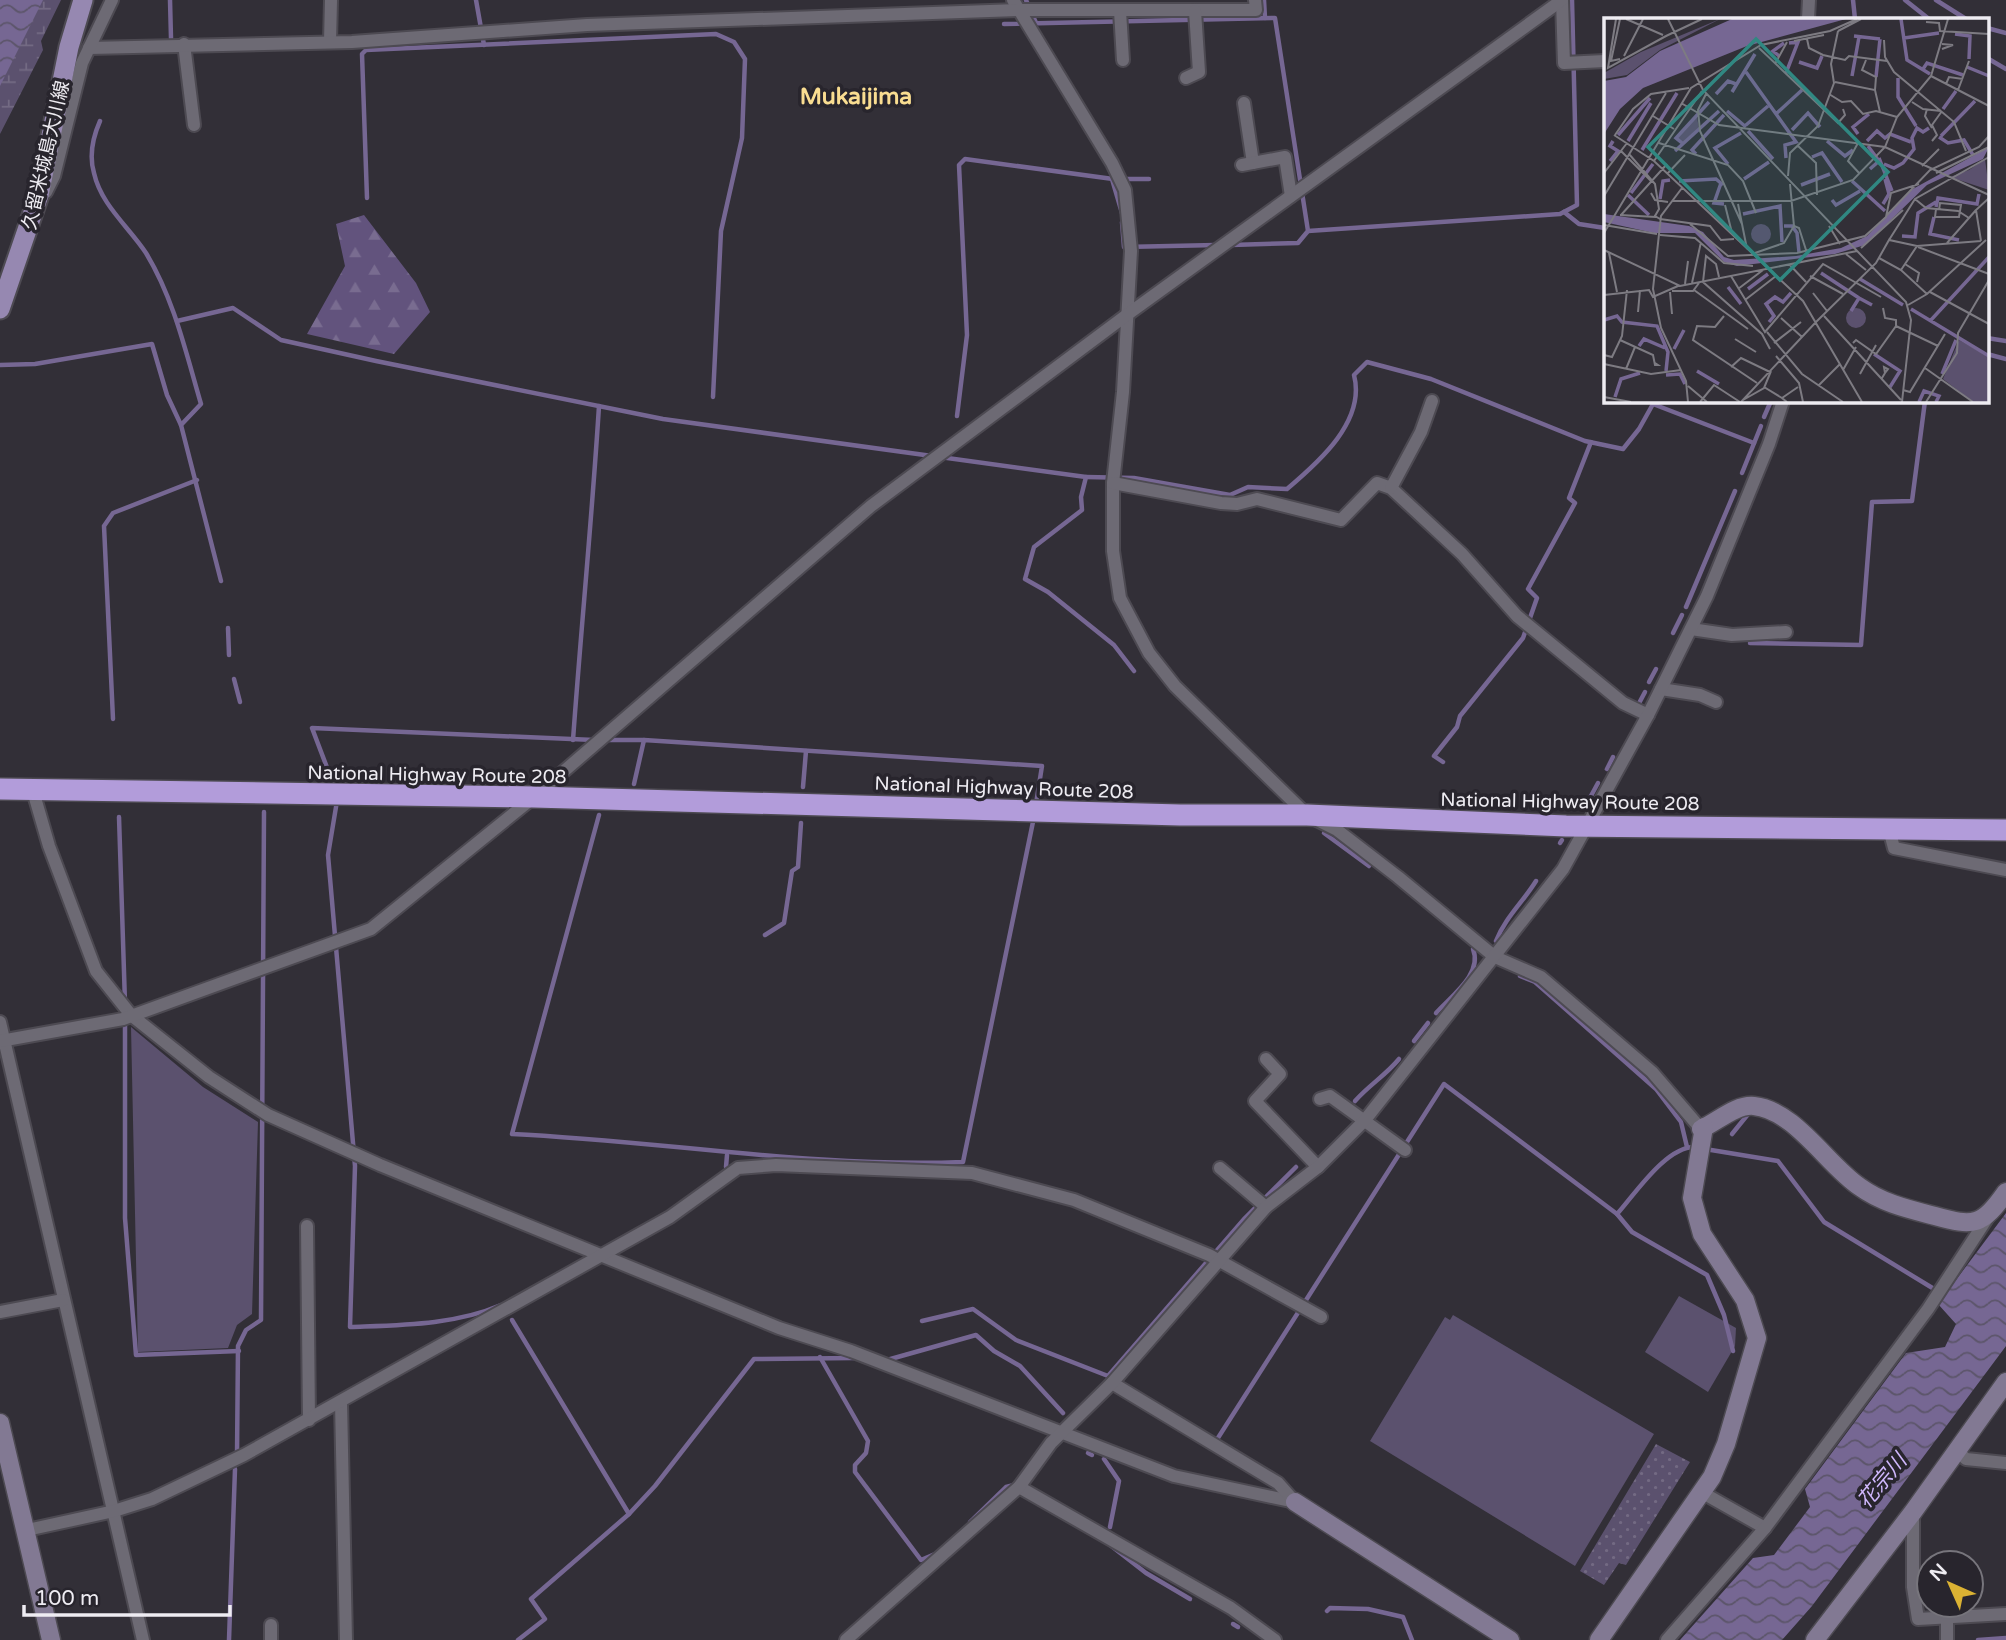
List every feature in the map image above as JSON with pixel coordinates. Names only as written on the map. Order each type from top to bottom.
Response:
[{"type":"highway","name":"National Highway Route 208","points":[[0,789],[33,792],[534,797],[1180,815],[1307,815],[1586,827],[2006,830]]},
{"type":"main road","name":"久留米城島大川線","points":[[0,309],[39,195],[69,47],[85,2]]},
{"type":"street","points":[[39,195],[46,192],[54,176],[72,99],[89,48],[112,0]]},
{"type":"street","points":[[330,42],[331,0]]},
{"type":"street","points":[[89,48],[330,42],[585,19],[1120,11],[1195,17],[1256,10],[1255,0]]},
{"type":"street","points":[[1562,0],[1564,63],[1604,61]]},
{"type":"street","points":[[1,1041],[123,1019],[371,929],[534,797],[867,509],[1128,314],[1562,0]]},
{"type":"street","points":[[1808,18],[1809,0]]},
{"type":"street","points":[[1120,11],[1123,60]]},
{"type":"street","points":[[1024,13],[1125,190],[1131,247],[1111,530],[1120,597],[1149,653],[1175,686],[1307,815],[1337,830],[1494,957],[1541,977],[1652,1072],[1702,1128],[1692,1198],[1702,1234],[1745,1300],[1756,1338],[1726,1444],[1703,1493],[1599,1640]]},
{"type":"street","points":[[1186,78],[1199,72],[1195,17]]},
{"type":"street","points":[[184,44],[194,125]]},
{"type":"street","points":[[1244,103],[1247,164],[1285,157],[1299,190]]},
{"type":"street","points":[[1391,488],[1420,432],[1432,401]]},
{"type":"street","points":[[846,1640],[1019,1487],[1061,1431],[1112,1383],[1261,1203],[1318,1167],[1364,1120],[1563,869],[1648,715],[1691,629],[1769,444],[1783,402]]},
{"type":"street","points":[[1114,478],[1221,503],[1237,504],[1257,499],[1341,520],[1377,483],[1391,488],[1462,554],[1517,616],[1579,664],[1603,688],[1648,715]]},
{"type":"street","points":[[1691,629],[1732,635],[1786,632]]},
{"type":"street","points":[[1661,689],[1700,695],[1716,702]]},
{"type":"street","points":[[33,792],[49,846],[96,971],[131,1015],[209,1077],[268,1115],[380,1165],[779,1328],[851,1351],[1174,1476],[1295,1502]]},
{"type":"street","points":[[1889,829],[1894,848],[2006,870]]},
{"type":"street","points":[[0,1022],[1,1041],[144,1640]]},
{"type":"street","points":[[1266,1059],[1280,1074],[1255,1101],[1318,1167]]},
{"type":"street","points":[[1320,1099],[1330,1096],[1402,1147]]},
{"type":"street","points":[[1702,1128],[1741,1107],[1755,1106],[1789,1123],[1859,1187],[1895,1206],[1965,1224],[1988,1217]]},
{"type":"street","points":[[27,1530],[114,1511],[152,1499],[309,1420],[604,1256],[670,1217],[738,1168],[776,1165],[972,1173],[1074,1200],[1213,1258],[1321,1317]]},
{"type":"street","points":[[1220,1168],[1261,1203]]},
{"type":"street","points":[[1667,1640],[1765,1528],[1938,1293],[2006,1192]]},
{"type":"street","points":[[307,1226],[309,1420]]},
{"type":"street","points":[[0,1312],[63,1300]]},
{"type":"street","points":[[1815,1640],[1913,1512],[2006,1382]]},
{"type":"street","points":[[1112,1383],[1278,1483],[1295,1502],[1510,1640]]},
{"type":"street","points":[[341,1402],[346,1640]]},
{"type":"street","points":[[0,1423],[51,1640]]},
{"type":"street","points":[[1957,1451],[1966,1459],[2006,1463]]},
{"type":"street","points":[[1019,1487],[1221,1603],[1275,1640]]},
{"type":"street","points":[[1703,1493],[1765,1528]]},
{"type":"street","points":[[1913,1512],[1915,1600]]},
{"type":"street","points":[[1985,1616],[2006,1615]]},
{"type":"street","points":[[1947,1619],[1947,1640]]},
{"type":"street","points":[[271,1625],[271,1640]]},
{"type":"green space","points":[[31,0],[61,0],[41,41],[43,50],[0,134],[0,61]]},
{"type":"green space","points":[[364,215],[416,283],[430,312],[394,354],[307,334],[345,266],[336,224]]},
{"type":"green space","points":[[131,1027],[203,1087],[258,1122],[252,1314],[237,1325],[228,1348],[138,1352]]},
{"type":"green space","points":[[1679,1296],[1736,1328],[1735,1346],[1708,1392],[1645,1352]]},
{"type":"green space","points":[[1453,1315],[1654,1434],[1575,1566],[1370,1441],[1445,1317],[1450,1320]]},
{"type":"green space","points":[[1656,1444],[1690,1462],[1626,1565],[1619,1563],[1604,1585],[1580,1571]]},
{"type":"water","points":[[0,0],[43,0],[0,86]]},
{"type":"water","name":"花宗川","points":[[2006,1213],[2006,1346],[1812,1606],[1782,1640],[1680,1640],[1753,1558],[1774,1555],[1810,1507],[1805,1489],[1906,1353],[1945,1347],[1956,1324],[1938,1304]]},
{"type":"waterway","points":[[170,0],[171,38]]},
{"type":"waterway","points":[[476,0],[484,45]]},
{"type":"waterway","points":[[1026,0],[1036,23]]},
{"type":"waterway","points":[[1264,0],[1265,18]]},
{"type":"waterway","points":[[1308,231],[1560,214],[1577,205],[1572,0]]},
{"type":"waterway","points":[[1853,0],[1855,18]]},
{"type":"waterway","points":[[1905,0],[1928,18]]},
{"type":"waterway","points":[[1936,0],[1964,18]]},
{"type":"waterway","points":[[1004,24],[1275,18],[1308,231],[1298,243],[1231,245]]},
{"type":"waterway","points":[[1988,28],[2006,33]]},
{"type":"waterway","points":[[367,198],[362,54],[366,50],[716,34],[734,42],[745,59],[742,138],[721,231],[713,397]]},
{"type":"waterway","points":[[1988,59],[2006,69]]},
{"type":"waterway","points":[[100,121],[92,153],[98,185],[109,206],[139,243],[156,271],[178,327],[201,404],[181,425],[221,581]]},
{"type":"waterway","points":[[957,416],[967,335],[959,165],[965,159],[1113,179]]},
{"type":"waterway","points":[[1112,179],[1122,213]]},
{"type":"waterway","points":[[1122,179],[1149,179]]},
{"type":"waterway","points":[[1564,212],[1579,224],[1604,228]]},
{"type":"waterway","points":[[1122,222],[1124,247],[1216,245]]},
{"type":"waterway","points":[[177,321],[233,308],[281,340],[376,361],[663,419],[932,456]]},
{"type":"waterway","points":[[1988,338],[2006,341]]},
{"type":"waterway","points":[[0,365],[35,364],[152,344],[167,395],[181,425]]},
{"type":"waterway","points":[[1988,354],[2006,359]]},
{"type":"waterway","points":[[1086,477],[1134,478],[1230,495],[1248,487],[1287,489],[1313,466],[1347,424],[1356,392],[1354,375],[1367,362],[1431,379],[1585,441],[1623,449],[1639,429],[1653,404],[1754,443]]},
{"type":"waterway","points":[[1764,417],[1771,402]]},
{"type":"waterway","points":[[1750,643],[1861,645],[1872,502],[1912,501],[1925,402]]},
{"type":"waterway","points":[[573,740],[599,406]]},
{"type":"waterway","points":[[1742,473],[1761,426]]},
{"type":"waterway","points":[[1443,762],[1434,756],[1457,727],[1460,716],[1523,638],[1537,598],[1528,589],[1575,503],[1569,498],[1591,442]]},
{"type":"waterway","points":[[940,457],[1086,477],[1081,497],[1082,510],[1034,547],[1025,579],[1048,592],[1114,645],[1134,671]]},
{"type":"waterway","points":[[113,719],[104,526],[113,513],[197,480]]},
{"type":"waterway","points":[[1686,607],[1735,491]]},
{"type":"waterway","points":[[1673,633],[1682,615]]},
{"type":"waterway","points":[[228,628],[229,655]]},
{"type":"waterway","points":[[1649,682],[1656,669]]},
{"type":"waterway","points":[[234,679],[240,702]]},
{"type":"waterway","points":[[1637,707],[1645,692]]},
{"type":"waterway","points":[[331,778],[312,728],[594,740]]},
{"type":"waterway","points":[[603,740],[644,740]]},
{"type":"waterway","points":[[634,784],[644,740],[1042,766],[1036,804]]},
{"type":"waterway","points":[[803,787],[806,751]]},
{"type":"waterway","points":[[1607,769],[1613,757]]},
{"type":"waterway","points":[[1586,805],[1598,783]]},
{"type":"waterway","points":[[337,801],[328,855],[355,1166],[350,1327],[446,1320],[465,1317],[501,1305]]},
{"type":"waterway","points":[[237,1456],[238,1346],[246,1330],[261,1320],[264,812]]},
{"type":"waterway","points":[[599,815],[512,1134],[794,1158],[907,1163],[963,1162],[1034,817]]},
{"type":"waterway","points":[[119,817],[125,1003]]},
{"type":"waterway","points":[[765,935],[784,923],[792,871],[798,867],[801,823]]},
{"type":"waterway","points":[[1324,833],[1369,866]]},
{"type":"waterway","points":[[1496,941],[1504,925],[1536,881]]},
{"type":"waterway","points":[[1436,1013],[1470,976],[1474,967],[1473,949]]},
{"type":"waterway","points":[[1520,976],[1535,982],[1656,1089],[1681,1122],[1687,1147]]},
{"type":"waterway","points":[[125,1019],[125,1218],[136,1355],[239,1351]]},
{"type":"waterway","points":[[1414,1041],[1428,1023]]},
{"type":"waterway","points":[[1355,1101],[1399,1059]]},
{"type":"waterway","points":[[1216,1441],[1444,1084],[1617,1214],[1632,1232],[1707,1275],[1724,1315],[1733,1351]]},
{"type":"waterway","points":[[1732,1134],[1749,1113],[1752,1113]]},
{"type":"waterway","points":[[1617,1214],[1663,1162],[1685,1148],[1696,1147]]},
{"type":"waterway","points":[[1705,1149],[1778,1161],[1824,1222],[1939,1292]]},
{"type":"waterway","points":[[726,1167],[727,1155]]},
{"type":"waterway","points":[[922,1321],[973,1309],[1016,1340],[1108,1376],[1245,1218],[1296,1167]]},
{"type":"waterway","points":[[512,1320],[629,1514]]},
{"type":"waterway","points":[[887,1360],[976,1335],[994,1351],[1020,1366],[1063,1413]]},
{"type":"waterway","points":[[820,1357],[868,1441],[866,1453],[855,1465],[855,1472],[921,1560],[935,1554]]},
{"type":"waterway","points":[[518,1640],[545,1619],[531,1599],[629,1514],[655,1486],[754,1359],[854,1358]]},
{"type":"waterway","points":[[1088,1453],[1092,1455]]},
{"type":"waterway","points":[[1104,1459],[1119,1481],[1110,1527]]},
{"type":"waterway","points":[[229,1640],[235,1469]]},
{"type":"waterway","points":[[970,1522],[1006,1487],[1014,1485]]},
{"type":"waterway","points":[[1110,1545],[1146,1573],[1190,1599]]},
{"type":"waterway","points":[[1327,1611],[1330,1608],[1368,1609],[1403,1617],[1412,1640]]},
{"type":"waterway","points":[[1233,1624],[1238,1627]]},
{"type":"waterway","points":[[1978,1640],[2006,1638]]},
{"type":"district","name":"Mukaijima","points":[[856,96]]}]
